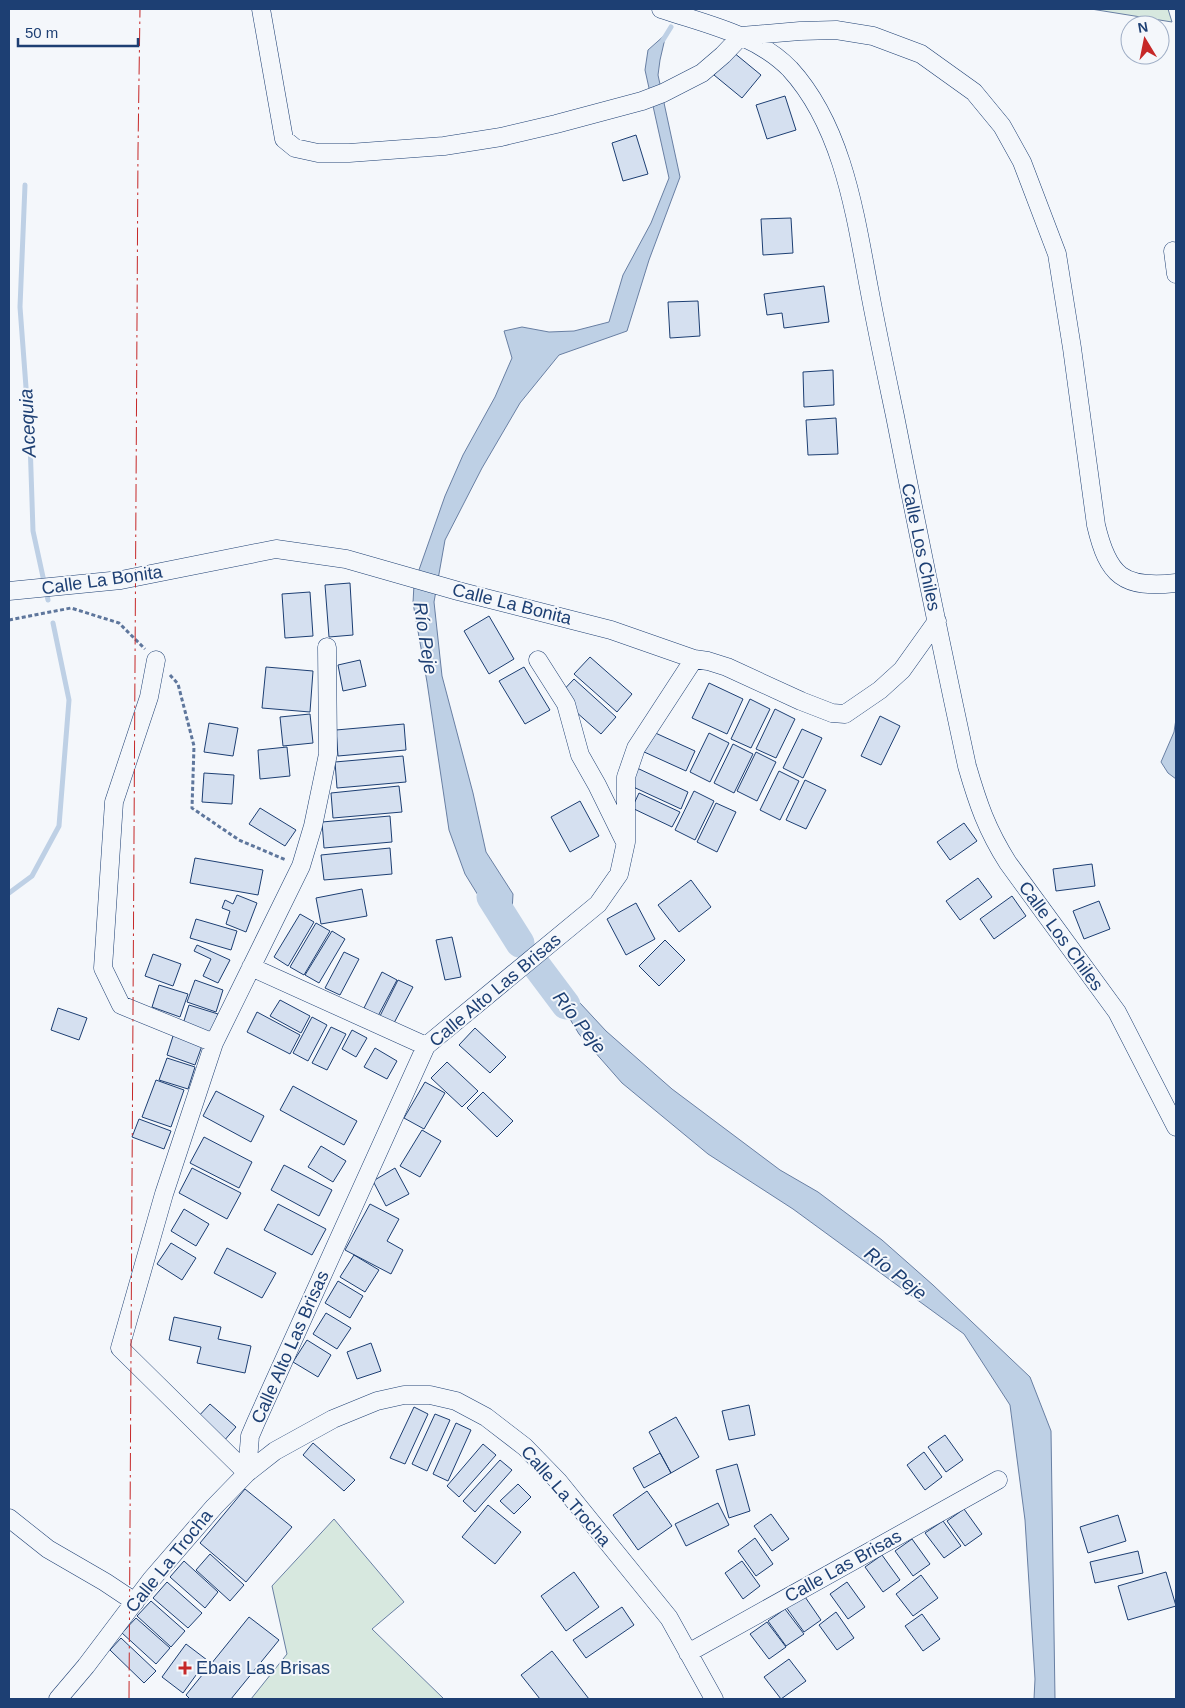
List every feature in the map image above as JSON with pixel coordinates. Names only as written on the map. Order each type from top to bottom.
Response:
[{"type":"street","points":[[261,9],[284,139],[295,148],[318,153],[348,153],[444,146],[500,137],[642,101],[663,93],[702,73],[741,36],[836,30],[873,36],[921,54],[974,92],[1002,126],[1022,162],[1057,254],[1096,525],[1101,547],[1108,563],[1121,576],[1134,582],[1149,584],[1176,583]]},
{"type":"street","name":"Calle Los Chiles","points":[[661,9],[741,36],[778,58],[799,80],[823,120],[844,170],[852,199],[936,621],[967,766],[984,820],[1008,864],[1117,1012],[1176,1128]]},
{"type":"street","points":[[1173,251],[1176,274]]},
{"type":"street","name":"Calle La Bonita","points":[[9,591],[121,580],[276,549],[346,559],[458,591],[611,630],[694,659],[727,667],[832,713],[845,714],[880,690],[902,670],[936,621]]},
{"type":"street","points":[[247,1474],[120,1348],[164,1194],[214,1043],[301,866],[313,826],[328,754],[327,647]]},
{"type":"street","name":"Calle Alto Las Brisas","points":[[247,1474],[250,1436],[426,1046],[598,904],[619,874],[626,842],[626,777],[636,748],[694,659]]},
{"type":"street","points":[[156,660],[149,697],[114,802],[103,968],[121,1005],[214,1043]]},
{"type":"street","points":[[538,660],[566,704],[580,755],[626,842]]},
{"type":"street","points":[[251,967],[426,1046]]},
{"type":"street","name":"Calle La Trocha","points":[[58,1699],[134,1602],[214,1506],[247,1474],[275,1451],[333,1419],[377,1401],[404,1394],[430,1395],[456,1401],[486,1417],[525,1447],[558,1481],[669,1618],[714,1699]]},
{"type":"street","name":"Calle Las Brisas","points":[[688,1653],[998,1480]]},
{"type":"street","points":[[9,1518],[48,1549],[134,1602]]},
{"type":"path","points":[[9,620],[71,608],[119,623],[178,684],[194,746],[192,808],[239,840],[301,866]]},
{"type":"shaded area","points":[[1091,9],[1168,9],[1170,15],[1128,15]]},
{"type":"shaded area","points":[[334,1519],[404,1602],[372,1629],[444,1699],[251,1699],[287,1654],[272,1586]]},
{"type":"water","points":[[666,34],[658,75],[680,177],[649,260],[627,331],[559,355],[520,403],[482,468],[445,540],[434,602],[442,676],[473,793],[486,852],[513,894],[511,929],[497,926],[465,874],[449,830],[413,603],[414,584],[445,496],[463,455],[495,397],[512,358],[504,331],[522,327],[549,332],[574,331],[609,322],[623,275],[651,223],[669,178],[645,70],[648,50]]},
{"type":"water","points":[[1176,719],[1176,779],[1168,773],[1161,762],[1174,732]]},
{"type":"water","points":[[542,973],[568,990],[606,1031],[672,1089],[780,1170],[818,1192],[882,1240],[933,1285],[1030,1377],[1051,1431],[1055,1699],[1034,1699],[1035,1679],[1025,1520],[1010,1405],[964,1334],[793,1209],[708,1154],[622,1083],[579,1034]]},
{"type":"building","points":[[733,52],[761,75],[742,98],[714,75]]},
{"type":"building","points":[[785,96],[796,130],[767,139],[756,105]]},
{"type":"building","points":[[636,135],[648,174],[623,181],[612,143]]},
{"type":"building","points":[[791,218],[793,253],[763,255],[761,219]]},
{"type":"building","points":[[824,286],[829,322],[784,328],[782,313],[767,315],[764,294]]},
{"type":"building","points":[[698,301],[700,336],[670,338],[668,302]]},
{"type":"building","points":[[833,370],[834,405],[804,407],[803,372]]},
{"type":"building","points":[[836,418],[838,454],[808,455],[806,420]]},
{"type":"building","points":[[350,583],[353,635],[329,637],[325,585]]},
{"type":"building","points":[[310,592],[313,636],[285,638],[282,594]]},
{"type":"building","points":[[489,616],[514,659],[489,674],[464,631]]},
{"type":"building","points":[[590,657],[632,694],[617,712],[574,674]]},
{"type":"building","points":[[360,660],[366,686],[343,691],[338,665]]},
{"type":"building","points":[[266,667],[313,671],[310,712],[262,708]]},
{"type":"building","points":[[524,667],[550,710],[525,724],[499,681]]},
{"type":"building","points":[[574,679],[616,717],[601,734],[558,696]]},
{"type":"building","points":[[709,683],[743,699],[727,734],[692,718]]},
{"type":"building","points":[[750,699],[770,709],[751,748],[731,739]]},
{"type":"building","points":[[775,709],[795,719],[776,758],[756,749]]},
{"type":"building","points":[[310,714],[313,743],[283,746],[280,717]]},
{"type":"building","points":[[880,716],[900,726],[881,765],[861,756]]},
{"type":"building","points":[[209,723],[238,728],[233,756],[204,752]]},
{"type":"building","points":[[404,724],[406,750],[338,756],[336,730]]},
{"type":"building","points":[[802,729],[822,738],[803,778],[783,768]]},
{"type":"building","points":[[651,731],[695,751],[686,771],[642,751]]},
{"type":"building","points":[[709,733],[729,743],[710,782],[690,772]]},
{"type":"building","points":[[733,744],[753,754],[734,793],[714,783]]},
{"type":"building","points":[[287,747],[290,776],[260,779],[258,750]]},
{"type":"building","points":[[756,752],[776,762],[757,801],[737,791]]},
{"type":"building","points":[[403,756],[406,782],[337,788],[335,762]]},
{"type":"building","points":[[637,768],[688,792],[681,809],[629,785]]},
{"type":"building","points":[[779,771],[799,781],[780,820],[760,810]]},
{"type":"building","points":[[204,773],[234,775],[232,804],[202,802]]},
{"type":"building","points":[[805,780],[826,790],[806,829],[786,820]]},
{"type":"building","points":[[399,786],[402,812],[333,818],[331,793]]},
{"type":"building","points":[[694,791],[714,801],[695,840],[675,830]]},
{"type":"building","points":[[639,793],[680,812],[672,827],[632,808]]},
{"type":"building","points":[[580,801],[599,836],[570,852],[551,817]]},
{"type":"building","points":[[716,803],[736,812],[717,852],[697,842]]},
{"type":"building","points":[[260,808],[296,830],[285,846],[249,824]]},
{"type":"building","points":[[390,816],[392,842],[324,848],[322,822]]},
{"type":"building","points":[[964,823],[977,841],[950,860],[937,842]]},
{"type":"building","points":[[390,848],[392,874],[324,880],[321,855]]},
{"type":"building","points":[[195,858],[263,870],[258,895],[190,883]]},
{"type":"building","points":[[1092,864],[1095,886],[1056,891],[1053,869]]},
{"type":"building","points":[[978,878],[992,897],[960,920],[946,901]]},
{"type":"building","points":[[691,880],[711,907],[679,932],[658,905]]},
{"type":"building","points":[[362,889],[367,916],[321,924],[316,898]]},
{"type":"building","points":[[237,895],[257,903],[246,932],[226,924],[230,911],[222,908],[225,900],[233,904]]},
{"type":"building","points":[[1012,896],[1026,916],[994,939],[980,919]]},
{"type":"building","points":[[1099,901],[1110,929],[1084,939],[1073,911]]},
{"type":"building","points":[[636,903],[655,939],[626,955],[607,919]]},
{"type":"building","points":[[300,914],[314,922],[288,966],[274,957]]},
{"type":"building","points":[[196,919],[237,931],[231,950],[190,938]]},
{"type":"building","points":[[316,923],[330,931],[304,975],[290,967]]},
{"type":"building","points":[[332,931],[345,939],[319,983],[305,975]]},
{"type":"building","points":[[452,937],[461,977],[445,980],[436,940]]},
{"type":"building","points":[[665,940],[685,960],[659,986],[639,966]]},
{"type":"building","points":[[197,945],[230,960],[218,983],[203,976],[211,959],[194,951]]},
{"type":"building","points":[[344,952],[359,959],[340,995],[325,988]]},
{"type":"building","points":[[153,954],[181,964],[173,986],[145,976]]},
{"type":"building","points":[[382,972],[397,980],[378,1016],[364,1008]]},
{"type":"building","points":[[195,980],[223,990],[216,1012],[187,1002]]},
{"type":"building","points":[[398,980],[413,987],[394,1023],[380,1016]]},
{"type":"building","points":[[159,985],[188,994],[180,1017],[152,1007]]},
{"type":"building","points":[[280,1000],[310,1016],[301,1033],[270,1016]]},
{"type":"building","points":[[189,1005],[218,1014],[210,1036],[182,1027]]},
{"type":"building","points":[[58,1008],[87,1018],[79,1040],[51,1030]]},
{"type":"building","points":[[257,1012],[300,1035],[290,1054],[247,1032]]},
{"type":"building","points":[[312,1017],[327,1025],[308,1061],[293,1053]]},
{"type":"building","points":[[331,1027],[346,1034],[327,1070],[312,1063]]},
{"type":"building","points":[[475,1028],[506,1057],[490,1073],[459,1045]]},
{"type":"building","points":[[352,1030],[367,1038],[356,1057],[342,1049]]},
{"type":"building","points":[[174,1033],[203,1043],[195,1065],[167,1055]]},
{"type":"building","points":[[375,1048],[397,1061],[387,1079],[364,1067]]},
{"type":"building","points":[[167,1058],[195,1067],[188,1089],[159,1080]]},
{"type":"building","points":[[447,1062],[478,1091],[462,1107],[431,1078]]},
{"type":"building","points":[[156,1080],[184,1090],[171,1127],[142,1117]]},
{"type":"building","points":[[425,1082],[445,1093],[424,1129],[404,1118]]},
{"type":"building","points":[[293,1086],[357,1121],[344,1145],[280,1110]]},
{"type":"building","points":[[216,1091],[264,1116],[251,1142],[203,1116]]},
{"type":"building","points":[[483,1092],[513,1121],[497,1137],[467,1108]]},
{"type":"building","points":[[139,1119],[171,1131],[164,1149],[132,1137]]},
{"type":"building","points":[[422,1130],[441,1141],[420,1177],[400,1166]]},
{"type":"building","points":[[204,1137],[252,1162],[239,1188],[190,1163]]},
{"type":"building","points":[[321,1146],[346,1161],[333,1182],[308,1167]]},
{"type":"building","points":[[284,1165],[332,1190],[319,1216],[271,1190]]},
{"type":"building","points":[[192,1168],[241,1193],[227,1219],[179,1193]]},
{"type":"building","points":[[395,1168],[409,1194],[386,1206],[373,1181]]},
{"type":"building","points":[[278,1204],[326,1229],[312,1255],[264,1230]]},
{"type":"building","points":[[370,1204],[399,1219],[387,1241],[403,1250],[391,1274],[345,1250]]},
{"type":"building","points":[[184,1209],[209,1224],[196,1246],[171,1231]]},
{"type":"building","points":[[171,1243],[196,1258],[182,1280],[157,1264]]},
{"type":"building","points":[[227,1248],[276,1273],[262,1298],[214,1273]]},
{"type":"building","points":[[354,1255],[379,1270],[365,1292],[340,1277]]},
{"type":"building","points":[[338,1281],[363,1296],[350,1318],[325,1303]]},
{"type":"building","points":[[326,1313],[351,1328],[337,1349],[313,1334]]},
{"type":"building","points":[[174,1317],[221,1327],[218,1339],[251,1346],[245,1373],[197,1363],[201,1347],[169,1340]]},
{"type":"building","points":[[307,1340],[331,1355],[318,1377],[293,1362]]},
{"type":"building","points":[[371,1343],[381,1371],[357,1379],[347,1352]]},
{"type":"building","points":[[210,1404],[236,1427],[223,1442],[196,1419]]},
{"type":"building","points":[[749,1405],[755,1435],[729,1440],[722,1411]]},
{"type":"building","points":[[414,1407],[428,1414],[405,1464],[390,1458]]},
{"type":"building","points":[[435,1414],[450,1420],[427,1471],[412,1464]]},
{"type":"building","points":[[676,1417],[699,1457],[671,1473],[649,1432]]},
{"type":"building","points":[[456,1423],[471,1430],[448,1481],[433,1474]]},
{"type":"building","points":[[945,1435],[963,1460],[946,1472],[928,1447]]},
{"type":"building","points":[[313,1443],[355,1480],[344,1491],[303,1455]]},
{"type":"building","points":[[483,1444],[496,1455],[459,1497],[447,1486]]},
{"type":"building","points":[[924,1452],[942,1477],[925,1490],[907,1465]]},
{"type":"building","points":[[660,1453],[671,1473],[644,1488],[633,1468]]},
{"type":"building","points":[[500,1460],[512,1470],[475,1512],[463,1501]]},
{"type":"building","points":[[737,1464],[750,1511],[729,1518],[716,1470]]},
{"type":"building","points":[[518,1484],[531,1497],[514,1514],[500,1501]]},
{"type":"building","points":[[245,1489],[292,1527],[246,1582],[200,1543]]},
{"type":"building","points":[[647,1491],[672,1526],[638,1550],[613,1515]]},
{"type":"building","points":[[718,1503],[729,1525],[686,1546],[675,1524]]},
{"type":"building","points":[[488,1505],[521,1532],[495,1564],[462,1537]]},
{"type":"building","points":[[964,1509],[982,1534],[965,1546],[947,1521]]},
{"type":"building","points":[[771,1514],[789,1539],[772,1551],[754,1526]]},
{"type":"building","points":[[1118,1515],[1126,1541],[1088,1553],[1080,1527]]},
{"type":"building","points":[[943,1521],[961,1546],[944,1558],[925,1533]]},
{"type":"building","points":[[755,1538],[773,1564],[756,1576],[738,1551]]},
{"type":"building","points":[[912,1539],[930,1564],[913,1576],[895,1551]]},
{"type":"building","points":[[1138,1551],[1143,1573],[1095,1583],[1090,1562]]},
{"type":"building","points":[[210,1554],[244,1585],[230,1601],[196,1570]]},
{"type":"building","points":[[882,1555],[900,1580],[883,1592],[865,1567]]},
{"type":"building","points":[[184,1561],[218,1592],[205,1608],[170,1577]]},
{"type":"building","points":[[742,1561],[760,1586],[743,1599],[725,1573]]},
{"type":"building","points":[[574,1572],[599,1607],[566,1631],[541,1596]]},
{"type":"building","points":[[1166,1572],[1176,1606],[1128,1620],[1118,1586]]},
{"type":"building","points":[[921,1575],[938,1598],[913,1616],[896,1594]]},
{"type":"building","points":[[167,1582],[202,1613],[188,1628],[153,1598]]},
{"type":"building","points":[[847,1582],[865,1607],[848,1619],[830,1594]]},
{"type":"building","points":[[803,1594],[821,1620],[804,1632],[786,1607]]},
{"type":"building","points":[[151,1601],[185,1631],[171,1647],[137,1616]]},
{"type":"building","points":[[622,1607],[634,1625],[586,1658],[573,1640]]},
{"type":"building","points":[[785,1609],[804,1634],[786,1646],[768,1621]]},
{"type":"building","points":[[836,1612],[854,1638],[837,1650],[819,1625]]},
{"type":"building","points":[[922,1614],[940,1639],[923,1651],[905,1626]]},
{"type":"building","points":[[249,1617],[279,1640],[231,1699],[190,1699],[186,1695]]},
{"type":"building","points":[[136,1618],[170,1648],[156,1664],[122,1633]]},
{"type":"building","points":[[767,1622],[786,1647],[769,1659],[750,1634]]},
{"type":"building","points":[[121,1638],[156,1671],[144,1683],[110,1650]]},
{"type":"building","name":"Ebais Las Brisas","points":[[186,1644],[207,1660],[183,1693],[162,1677]]},
{"type":"building","points":[[552,1651],[589,1699],[540,1699],[521,1675]]},
{"type":"building","points":[[789,1659],[806,1681],[781,1699],[764,1677]]},
{"type":"waterway","points":[[663,40],[671,27]]},
{"type":"waterway","name":"Acequia","points":[[25,185],[20,307],[30,441],[33,531],[48,600]]},
{"type":"waterway","name":"Acequia","points":[[9,893],[32,876],[59,826],[69,700],[53,623]]},
{"type":"waterway","name":"Río Peje","points":[[491,897],[520,943]]},
{"type":"waterway","name":"Río Peje","points":[[536,965],[566,1005]]},
{"type":"power","points":[[129,1699],[140,9]]},
{"type":"place","name":"Ebais Las Brisas","points":[[185,1668]]}]
